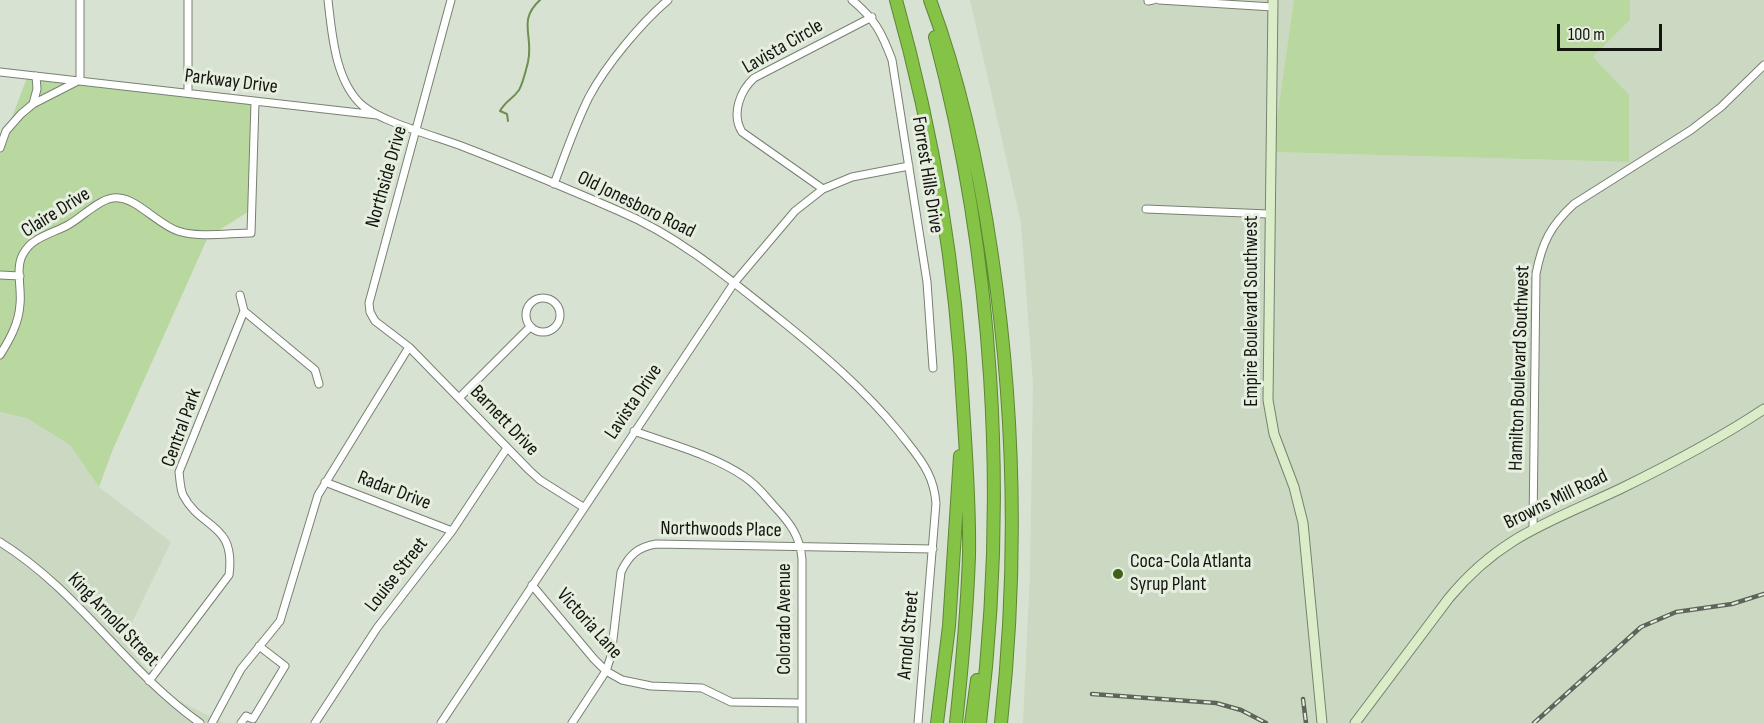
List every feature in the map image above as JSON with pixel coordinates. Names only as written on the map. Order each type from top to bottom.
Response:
[{"type":"highway","points":[[896,0],[919,86],[939,184],[958,316],[968,482],[969,556],[964,647],[956,723]]},
{"type":"highway","points":[[928,0],[970,197],[985,314],[993,442],[993,505],[991,604],[980,723]]},
{"type":"highway","points":[[928,0],[953,65],[971,139],[986,214],[1003,339],[1011,449],[1012,561],[1010,622],[1001,723]]},
{"type":"highway","points":[[937,723],[949,626],[963,407]]},
{"type":"highway","points":[[972,723],[982,622],[991,604]]},
{"type":"street","points":[[0,148],[6,132],[21,114],[33,104],[80,80],[80,0]]},
{"type":"street","points":[[188,0],[188,93]]},
{"type":"street","name":"Old Jonesboro Road","points":[[328,0],[337,55],[344,78],[351,92],[363,105],[377,115],[554,184],[622,212],[656,229],[694,252],[845,373],[878,407],[928,471],[935,488],[936,503],[933,549]]},
{"type":"street","name":"Northside Drive","points":[[409,347],[375,321],[370,312],[369,303],[451,0]]},
{"type":"street","points":[[554,184],[579,119],[595,87],[634,34],[668,0]]},
{"type":"street","name":"Forrest Hills Drive","points":[[852,0],[872,18],[883,35],[892,60],[927,282],[933,368]]},
{"type":"street","points":[[1159,0],[1273,3]]},
{"type":"street","name":"Empire Boulevard Southwest","points":[[1273,3],[1268,400],[1274,434],[1294,487],[1303,523],[1323,723]]},
{"type":"street","name":"Lavista Circle","points":[[823,189],[742,132],[737,121],[740,98],[745,87],[754,78],[872,18]]},
{"type":"street","name":"Hamilton Boulevard Southwest","points":[[1533,528],[1536,274],[1540,251],[1550,231],[1574,204],[1691,130],[1721,107],[1764,65]]},
{"type":"street","name":"Parkway Drive","points":[[0,72],[377,115]]},
{"type":"street","points":[[33,104],[37,89],[36,76]]},
{"type":"street","name":"Claire Drive","points":[[0,354],[10,340],[17,322],[20,304],[21,258],[32,242],[69,224],[99,204],[113,198],[128,200],[163,224],[180,232],[194,234],[251,233],[255,102]]},
{"type":"street","name":"Lavista Drive","points":[[441,723],[734,283],[795,211],[823,189],[852,177],[909,166]]},
{"type":"street","points":[[1146,209],[1269,214]]},
{"type":"street","points":[[0,275],[20,276]]},
{"type":"street","points":[[240,296],[244,311],[315,370],[319,384]]},
{"type":"street","points":[[542,298],[553,301],[557,305],[559,321],[551,330],[540,332],[531,327],[526,317],[528,306],[532,302],[542,298]]},
{"type":"street","name":"Central Park","points":[[149,681],[229,575],[231,560],[222,532],[195,511],[182,493],[179,472],[244,311]]},
{"type":"street","points":[[459,398],[531,327]]},
{"type":"street","points":[[212,723],[241,669],[280,621],[313,508],[325,483],[409,347]]},
{"type":"street","name":"Barnett Drive","points":[[409,347],[540,480],[584,507]]},
{"type":"street","name":"Browns Mill Road","points":[[1355,723],[1463,580],[1496,551],[1533,528],[1659,470],[1713,441],[1764,409]]},
{"type":"street","name":"Colorado Avenue","points":[[634,431],[699,455],[746,477],[790,523],[797,534],[801,547],[802,723]]},
{"type":"street","name":"Louise Street","points":[[315,723],[376,628],[452,531],[507,448]]},
{"type":"street","name":"Radar Drive","points":[[325,483],[452,531]]},
{"type":"street","name":"King Arnold Street","points":[[0,542],[45,574],[70,597],[149,681],[200,723]]},
{"type":"street","name":"Northwoods Place","points":[[606,671],[611,656],[621,572],[627,559],[637,550],[656,544],[933,549]]},
{"type":"street","name":"Arnold Street","points":[[918,723],[933,549]]},
{"type":"street","name":"Victoria Lane","points":[[532,585],[594,659],[606,671],[622,680],[639,685],[702,688],[731,702],[802,703]]},
{"type":"street","points":[[241,723],[246,716],[253,719],[285,666],[259,646]]},
{"type":"street","points":[[572,723],[606,671]]},
{"type":"shaded area","points":[[970,0],[1294,0],[1272,152],[1628,162],[1629,96],[1593,57],[1630,20],[1630,0],[1764,0],[1764,723],[1023,723],[1030,572],[1033,384],[1021,223]]},
{"type":"shaded area","points":[[0,412],[27,417],[70,445],[99,487],[171,542],[123,641],[168,695],[223,723],[0,723]]},
{"type":"green space","points":[[1294,0],[1630,0],[1630,20],[1593,57],[1629,95],[1629,162],[1272,152]]},
{"type":"green space","points":[[28,75],[251,103],[251,210],[208,237],[113,449],[99,487],[70,445],[27,418],[0,412],[0,149]]},
{"type":"waterway","points":[[508,121],[507,114],[500,111],[517,93],[522,84],[528,62],[529,15],[540,0]]},
{"type":"railway","points":[[1534,723],[1641,627],[1676,612],[1732,604],[1764,594]]},
{"type":"railway","points":[[1092,694],[1216,703],[1241,710],[1266,723]]},
{"type":"railway","points":[[1303,699],[1306,723]]},
{"type":"place","name":"Coca-Cola Atlanta Syrup Plant","points":[[1118,574]]}]
